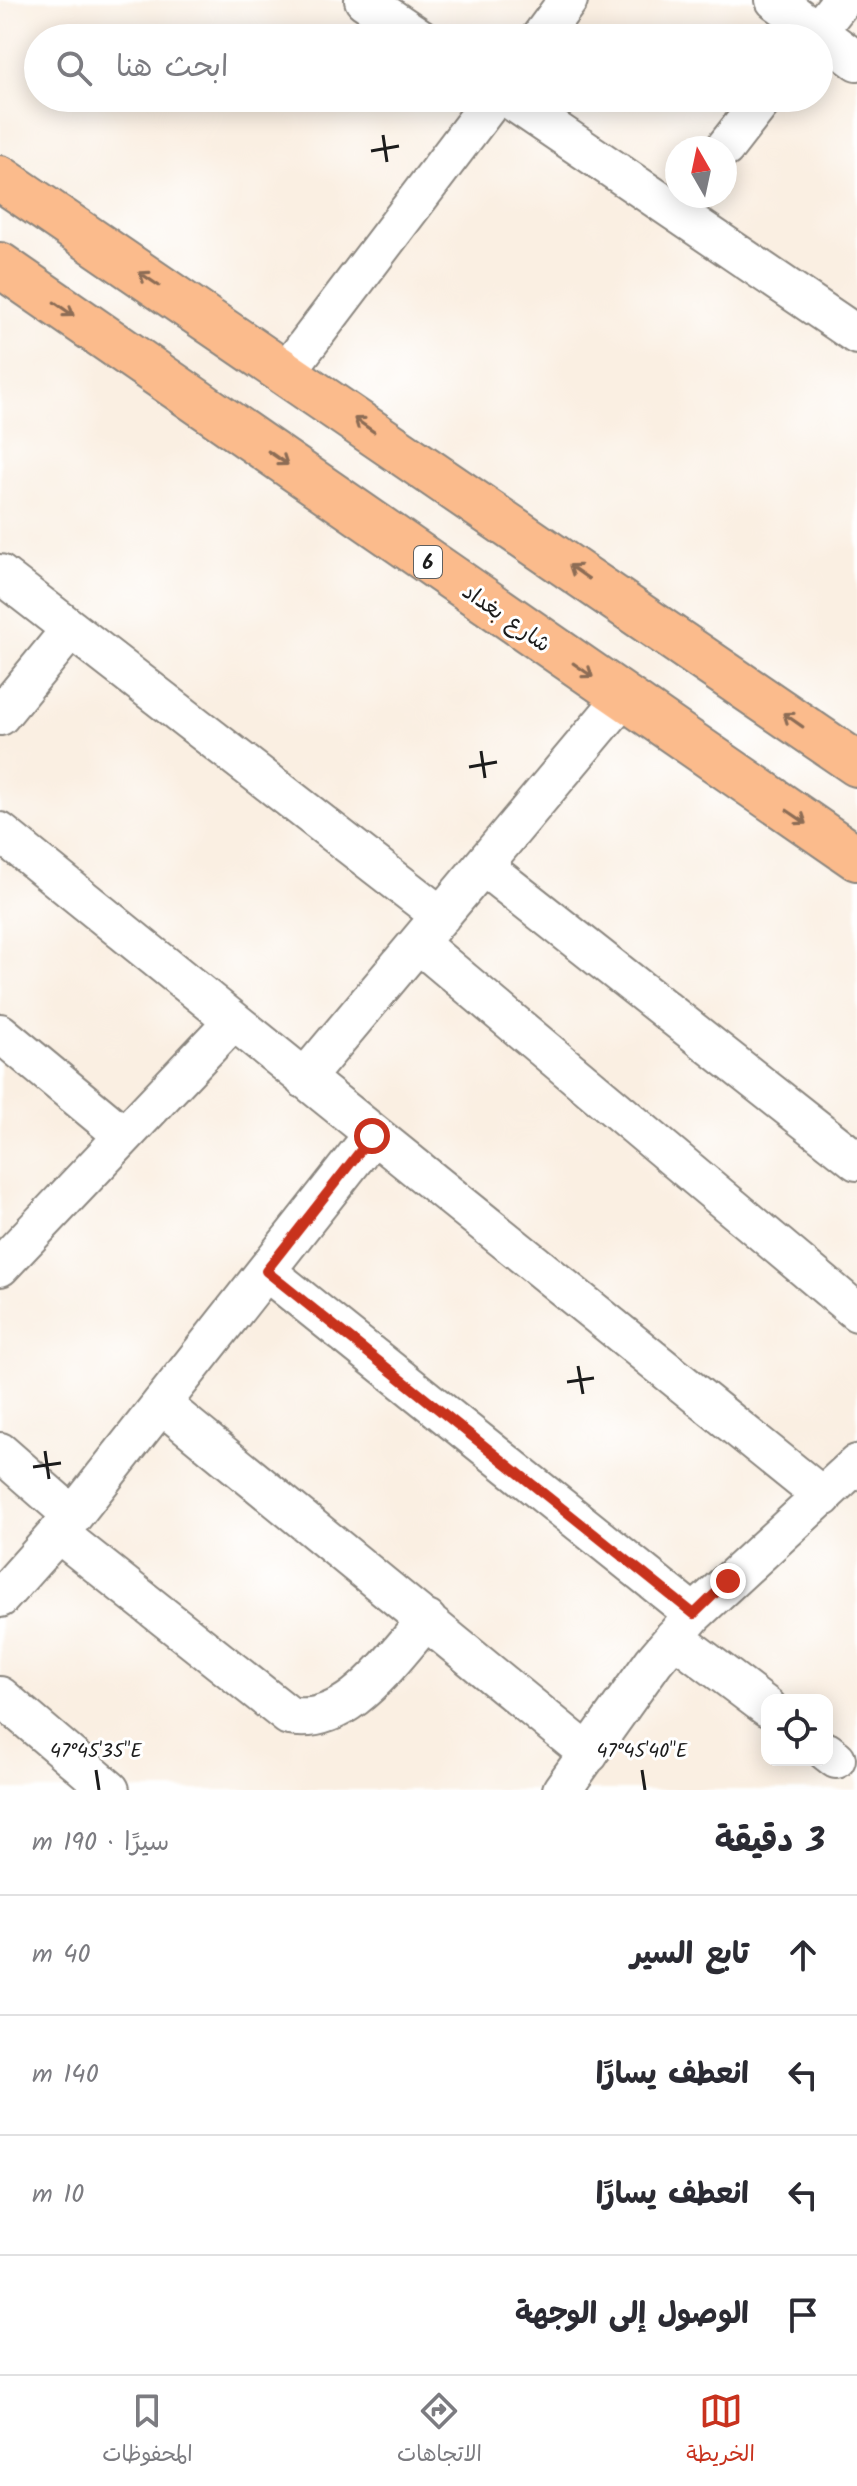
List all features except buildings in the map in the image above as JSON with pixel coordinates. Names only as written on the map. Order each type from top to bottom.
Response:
[{"type":"highway","points":[[0,178],[287,371],[857,764]]},
{"type":"highway","name":"شارع بغداد","points":[[0,265],[857,858]]},
{"type":"street","points":[[364,0],[399,24]]},
{"type":"street","points":[[550,24],[568,0]]},
{"type":"street","points":[[775,0],[802,24]]},
{"type":"street","points":[[823,24],[842,0]]},
{"type":"street","points":[[833,46],[857,61]]},
{"type":"street","points":[[287,371],[483,112]]},
{"type":"street","points":[[531,112],[665,194]]},
{"type":"street","points":[[734,136],[753,112]]},
{"type":"street","points":[[686,208],[857,335]]},
{"type":"street","points":[[0,574],[71,629],[430,929],[857,1312]]},
{"type":"street","points":[[0,716],[71,629]]},
{"type":"street","points":[[304,1079],[623,698]]},
{"type":"street","points":[[0,832],[372,1136],[823,1497]]},
{"type":"street","points":[[483,866],[857,1161]]},
{"type":"street","points":[[0,1267],[233,1021]]},
{"type":"street","points":[[0,1033],[124,1136]]},
{"type":"street","points":[[0,1598],[65,1525],[372,1136]]},
{"type":"street","points":[[266,1271],[684,1626],[761,1701]]},
{"type":"street","points":[[161,1404],[589,1754]]},
{"type":"street","points":[[0,1452],[65,1525],[289,1716],[309,1717],[351,1700],[427,1620]]},
{"type":"street","points":[[562,1790],[684,1626],[857,1464]]},
{"type":"street","points":[[0,1696],[110,1790]]},
{"type":"route","points":[[372,1136],[266,1271],[694,1614],[728,1581]]}]
